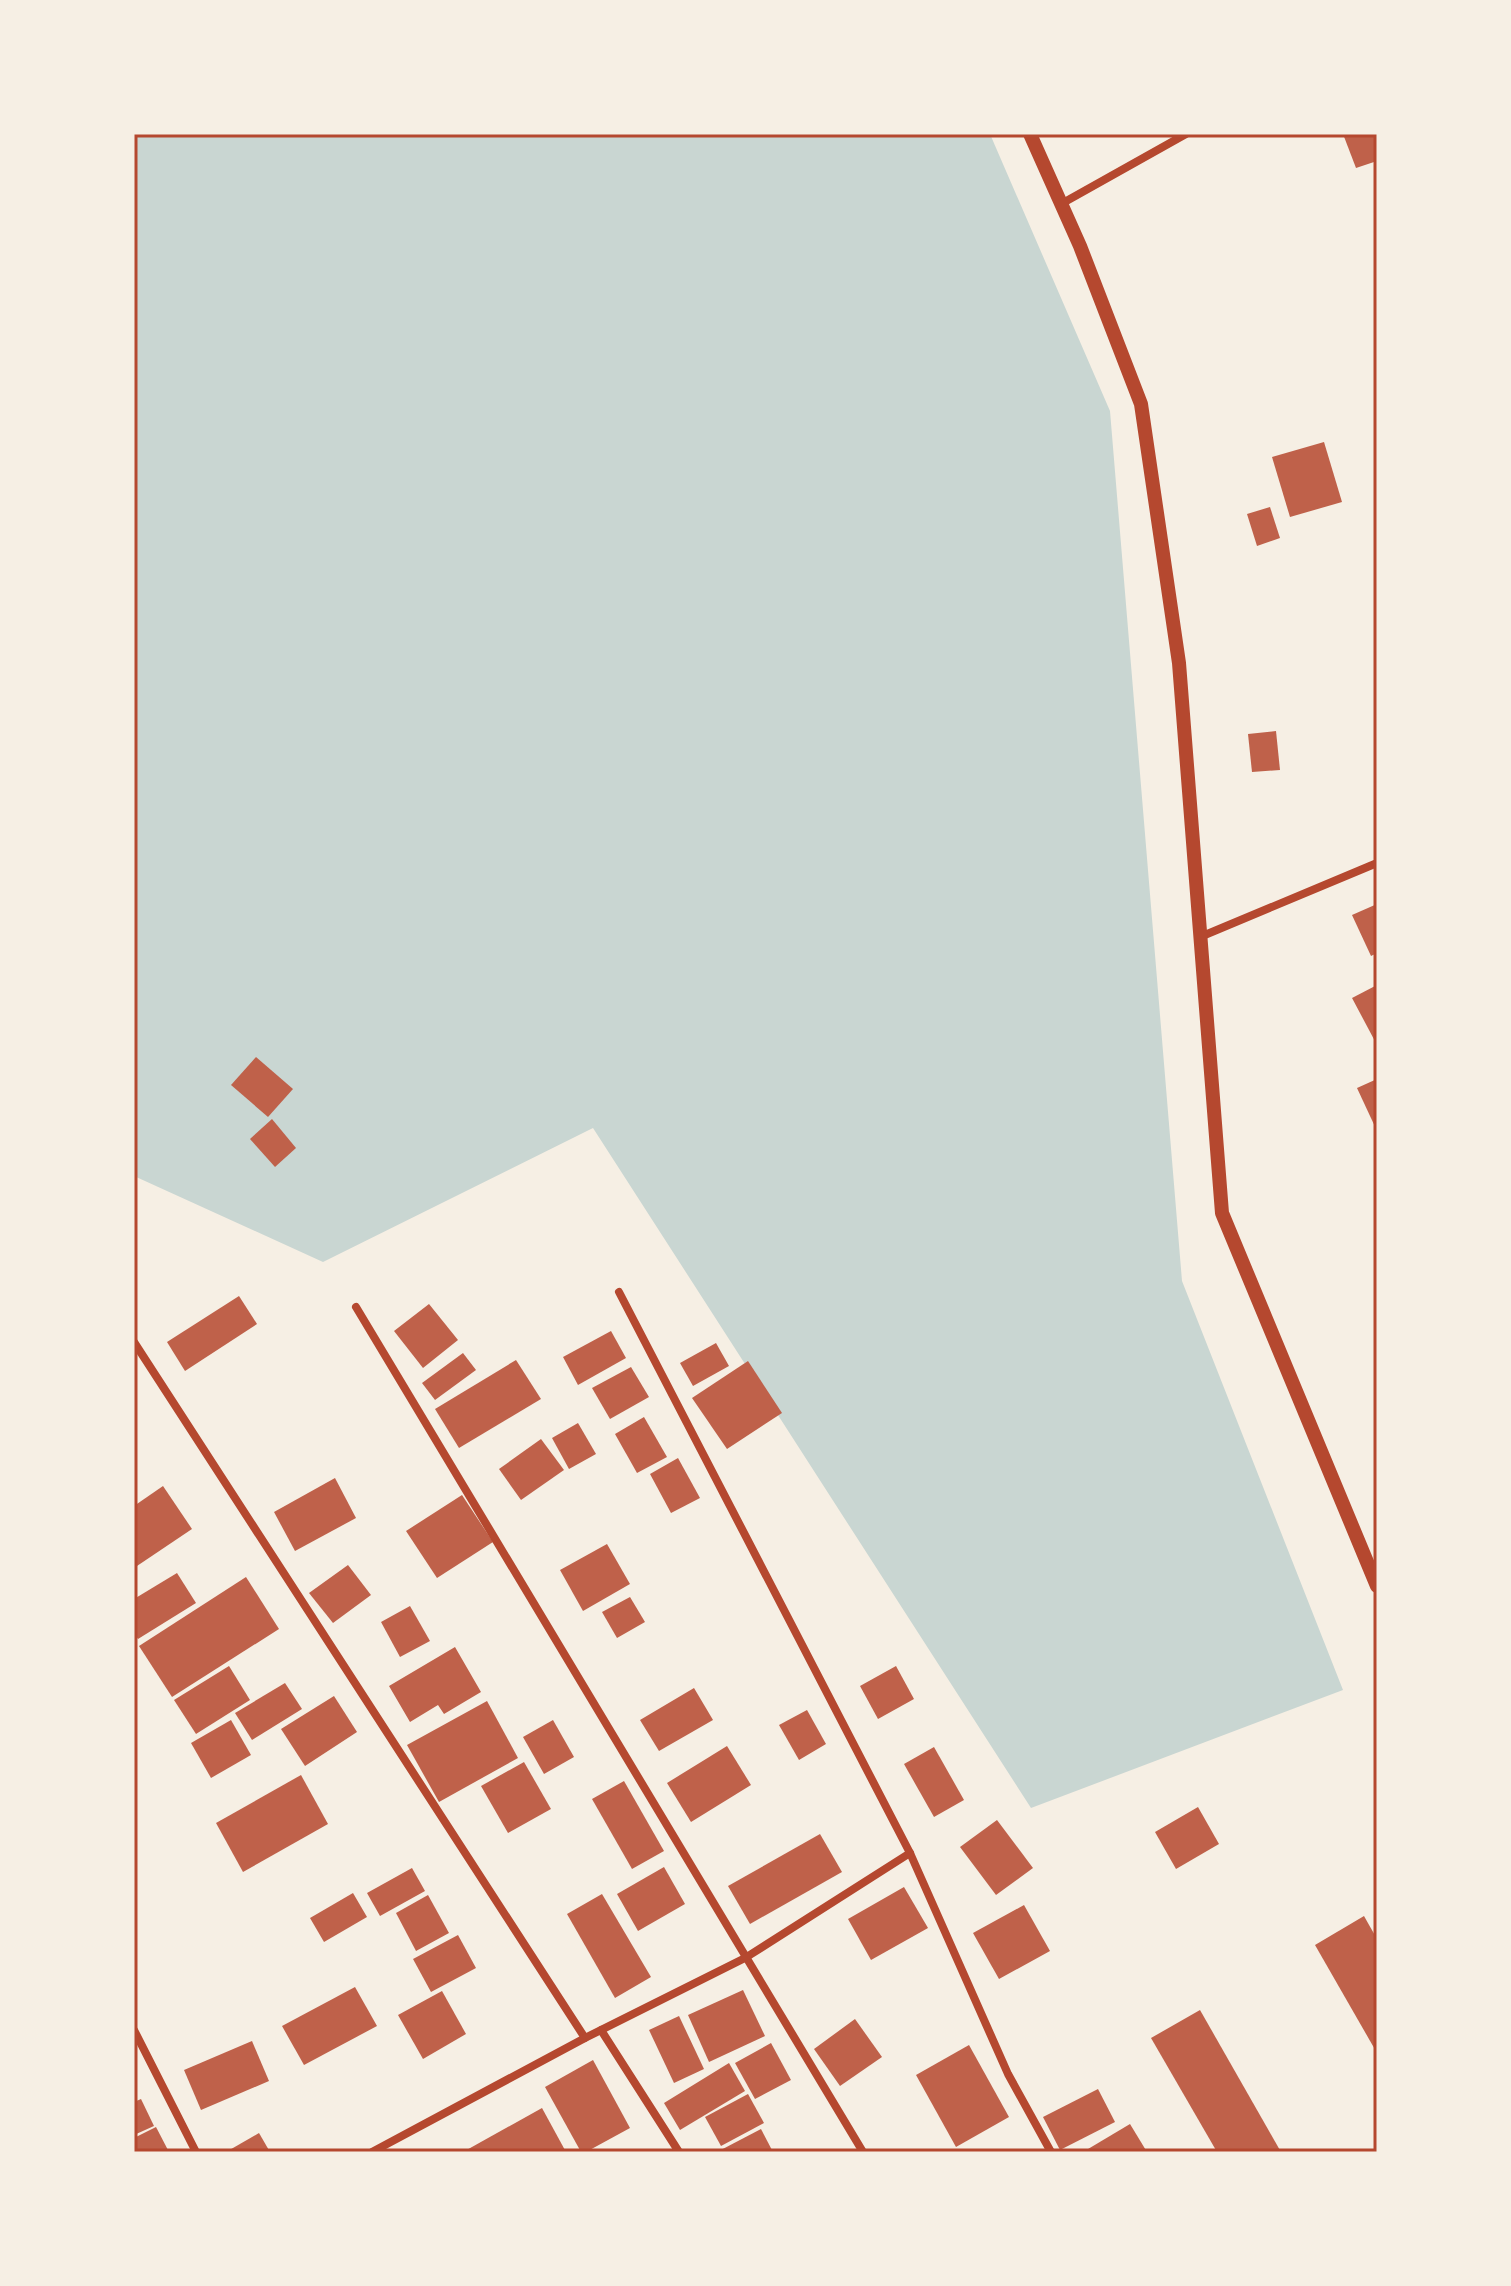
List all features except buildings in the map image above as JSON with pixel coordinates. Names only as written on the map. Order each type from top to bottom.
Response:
[{"type":"street","points":[[1030,134],[1080,246],[1141,404],[1179,663],[1222,1213],[1377,1586]]},
{"type":"street","points":[[1061,204],[1186,134]]},
{"type":"street","points":[[1200,937],[1377,863]]},
{"type":"street","points":[[619,1292],[910,1853],[1008,2074],[1051,2152]]},
{"type":"street","points":[[356,1307],[863,2152]]},
{"type":"street","points":[[134,1342],[585,2038]]},
{"type":"street","points":[[372,2152],[585,2038],[745,1958],[910,1853]]},
{"type":"street","points":[[134,2030],[196,2152]]},
{"type":"street","points":[[601,2030],[679,2152]]},
{"type":"shaded area","points":[[134,134],[990,134],[1110,411],[1182,1281],[1343,1690],[1031,1808],[593,1128],[323,1262],[134,1176]]}]
